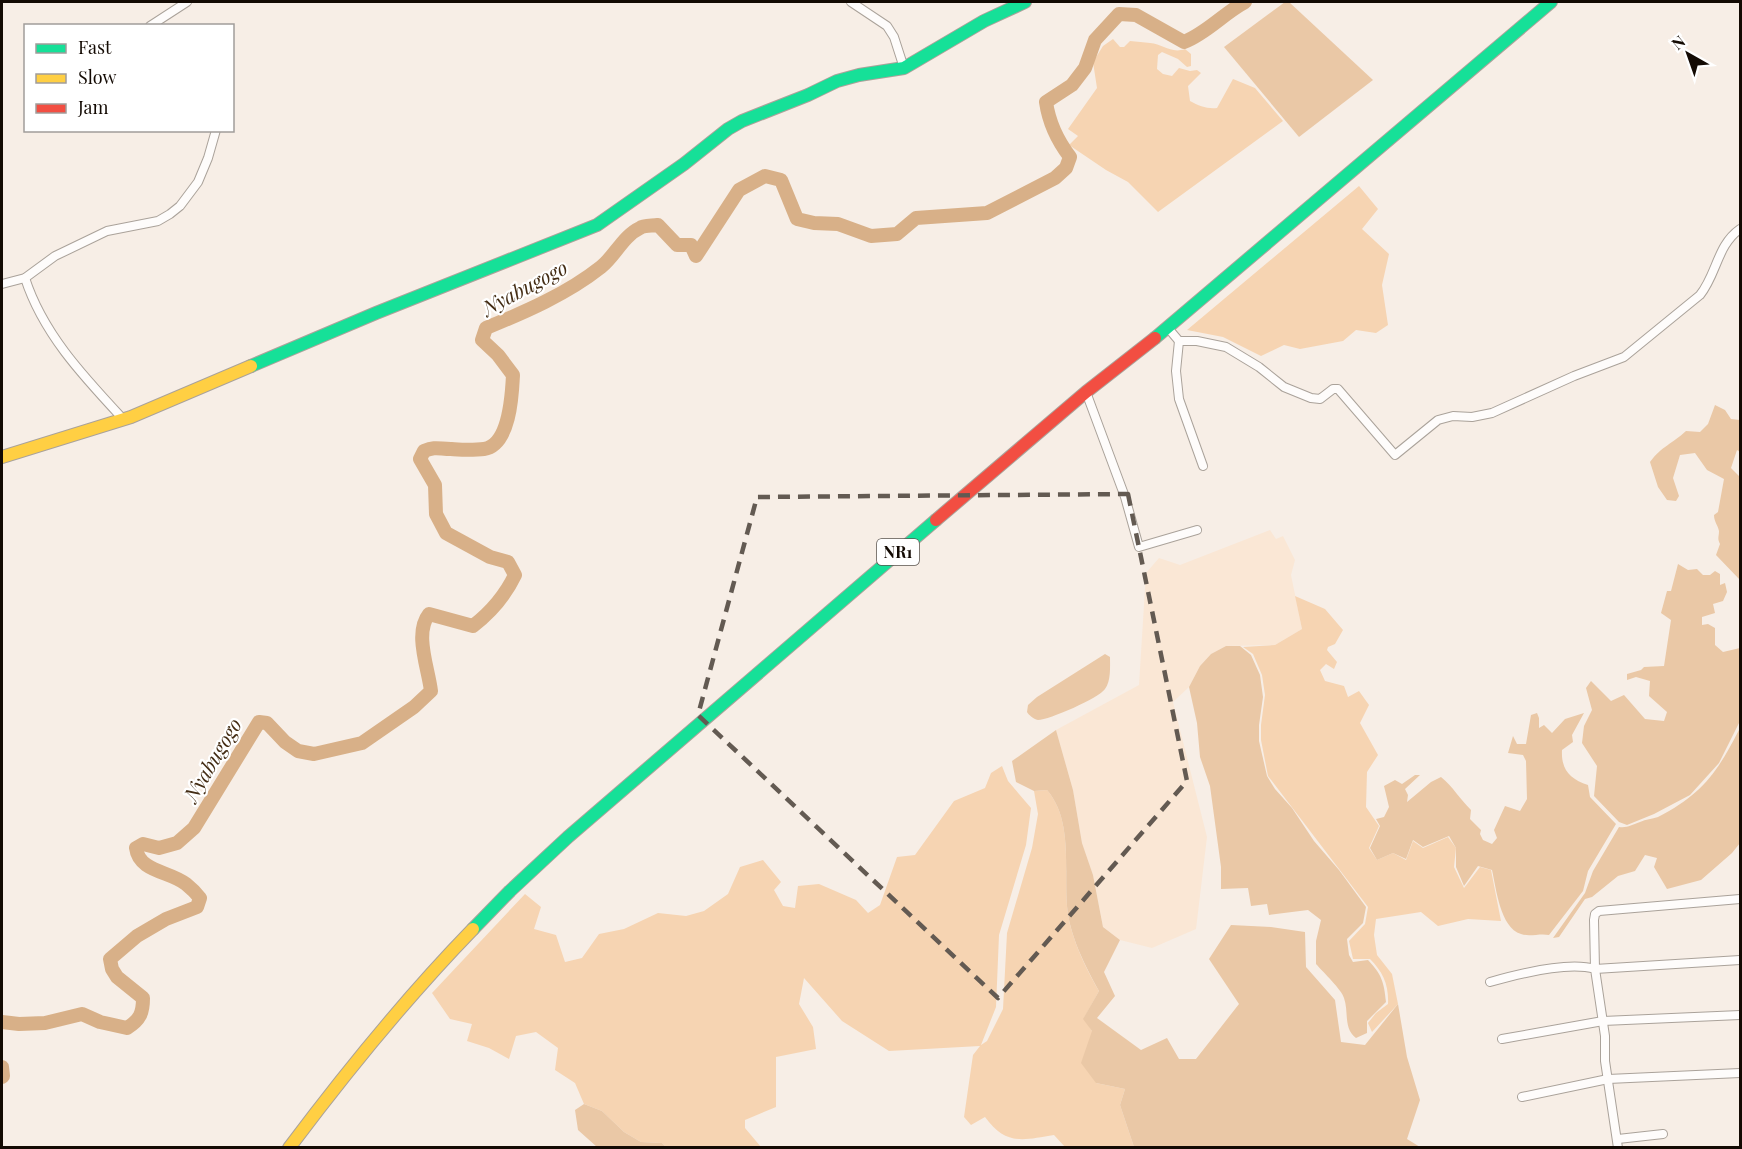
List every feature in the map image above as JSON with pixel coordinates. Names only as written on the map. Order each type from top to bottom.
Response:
[{"type":"main road","points":[[2,457],[124,420],[376,313],[597,225],[742,121],[837,81],[904,68],[984,21],[1025,2]]},
{"type":"main road","name":"NR1","points":[[289,1148],[381,1031],[442,961],[510,891],[638,774],[1086,392],[1168,328],[1551,2]]},
{"type":"street","points":[[153,24],[187,2]]},
{"type":"street","points":[[851,2],[887,26],[894,37],[904,68]]},
{"type":"street","points":[[2,284],[34,274],[55,256],[107,231],[158,221],[170,214],[180,206],[198,182],[215,132]]},
{"type":"street","points":[[1179,341],[1197,341],[1226,347],[1259,367],[1284,387],[1316,399],[1320,399],[1333,389],[1338,389],[1395,455],[1438,420],[1453,416],[1472,417],[1492,413],[1574,376],[1624,357],[1700,295],[1708,285],[1719,253],[1740,229]]},
{"type":"street","points":[[25,278],[33,302],[47,327],[78,370],[124,420]]},
{"type":"street","points":[[1168,328],[1179,341],[1176,371],[1179,399],[1203,466]]},
{"type":"street","points":[[1086,392],[1125,497],[1139,547],[1197,530]]},
{"type":"street","points":[[1662,1134],[1618,1143],[1595,969],[1595,914],[1599,911],[1740,898]]},
{"type":"street","points":[[1490,982],[1522,972],[1545,969],[1587,967],[1595,969],[1740,960]]},
{"type":"street","points":[[1502,1039],[1603,1021],[1740,1016]]},
{"type":"street","points":[[1522,1097],[1608,1079],[1740,1073]]},
{"type":"highlighted area","points":[[1128,494],[1187,781],[998,998],[698,715],[757,497]]},
{"type":"shaded area","points":[[1285,2],[1289,2],[1373,80],[1299,137],[1224,47]]},
{"type":"shaded area","points":[[1113,39],[1120,47],[1124,47],[1130,41],[1155,44],[1171,50],[1185,49],[1191,54],[1191,66],[1187,67],[1178,59],[1162,52],[1158,55],[1157,69],[1163,74],[1172,76],[1179,68],[1197,70],[1201,73],[1188,86],[1190,101],[1193,103],[1206,108],[1217,108],[1233,79],[1255,88],[1283,121],[1158,212],[1128,182],[1069,145],[1078,136],[1068,129],[1097,88],[1093,62],[1103,46]]},
{"type":"shaded area","points":[[1359,186],[1378,209],[1362,229],[1389,254],[1382,285],[1388,325],[1376,333],[1356,330],[1343,341],[1300,349],[1284,345],[1261,356],[1223,337],[1187,330]]},
{"type":"shaded area","points":[[1715,405],[1725,410],[1731,419],[1740,420],[1740,452],[1737,450],[1731,468],[1740,477],[1740,580],[1716,555],[1720,544],[1714,515],[1718,512],[1724,479],[1707,470],[1695,453],[1680,455],[1673,478],[1679,496],[1676,501],[1667,500],[1658,487],[1650,462],[1686,431],[1700,432],[1708,424]]},
{"type":"shaded area","points":[[1270,530],[1276,539],[1283,536],[1295,560],[1291,575],[1302,629],[1275,645],[1226,646],[1211,654],[1200,666],[1189,687],[1173,702],[1207,837],[1196,929],[1152,948],[1120,940],[1103,927],[1093,875],[1082,843],[1073,790],[1056,730],[1139,685],[1146,573],[1159,558],[1180,565]]},
{"type":"shaded area","points":[[1678,564],[1688,570],[1697,569],[1703,575],[1710,575],[1715,571],[1720,574],[1720,585],[1725,583],[1727,592],[1723,601],[1713,604],[1715,613],[1702,617],[1702,625],[1708,624],[1715,628],[1715,645],[1723,652],[1740,648],[1740,721],[1719,763],[1690,795],[1627,825],[1619,822],[1594,796],[1597,766],[1582,743],[1584,726],[1592,710],[1586,688],[1591,681],[1611,701],[1624,695],[1645,719],[1664,721],[1667,712],[1649,696],[1650,681],[1636,677],[1627,680],[1627,674],[1644,667],[1664,666],[1671,620],[1661,613],[1667,591],[1671,591]]},
{"type":"shaded area","points":[[1295,596],[1325,609],[1343,630],[1335,644],[1328,647],[1327,650],[1337,662],[1334,669],[1326,664],[1320,670],[1325,681],[1344,686],[1348,697],[1359,691],[1369,705],[1360,723],[1378,755],[1367,772],[1366,807],[1379,826],[1369,848],[1377,860],[1393,853],[1406,860],[1413,841],[1423,848],[1448,837],[1456,848],[1454,867],[1464,888],[1480,867],[1491,870],[1501,921],[1468,919],[1438,926],[1421,912],[1376,919],[1374,935],[1377,955],[1392,974],[1398,1004],[1372,1032],[1368,1023],[1388,1004],[1386,985],[1382,974],[1370,959],[1353,959],[1349,941],[1365,924],[1368,907],[1268,776],[1261,740],[1265,695],[1262,675],[1253,654],[1243,647],[1275,645],[1302,629]]},
{"type":"shaded area","points":[[1226,646],[1240,646],[1251,655],[1260,675],[1263,697],[1259,741],[1267,776],[1366,907],[1363,923],[1347,939],[1349,955],[1353,962],[1368,960],[1373,965],[1382,979],[1386,1002],[1367,1021],[1367,1033],[1356,1038],[1349,1030],[1343,995],[1316,964],[1316,941],[1321,920],[1308,910],[1269,915],[1267,904],[1251,906],[1248,888],[1221,889],[1221,867],[1210,786],[1200,757],[1197,723],[1189,687],[1200,666],[1211,654]]},
{"type":"shaded area","points":[[1105,654],[1110,657],[1110,674],[1107,686],[1101,693],[1073,708],[1044,719],[1038,720],[1027,712],[1028,705],[1037,697]]},
{"type":"shaded area","points":[[1537,713],[1539,728],[1544,725],[1552,733],[1565,719],[1584,713],[1572,735],[1573,742],[1562,750],[1563,763],[1572,777],[1588,785],[1590,797],[1616,824],[1588,871],[1583,891],[1549,935],[1521,934],[1508,924],[1497,896],[1492,870],[1478,866],[1464,886],[1456,867],[1456,848],[1449,836],[1423,847],[1413,840],[1406,859],[1393,853],[1377,860],[1370,848],[1380,826],[1376,819],[1384,817],[1389,807],[1384,786],[1395,780],[1402,784],[1415,775],[1420,775],[1405,789],[1408,795],[1407,802],[1431,782],[1441,777],[1471,810],[1470,819],[1481,830],[1483,840],[1492,844],[1497,838],[1494,830],[1505,806],[1520,811],[1527,799],[1526,761],[1523,755],[1508,753],[1513,736],[1517,744],[1526,744],[1531,715]]},
{"type":"shaded area","points":[[1740,728],[1740,843],[1732,853],[1701,880],[1667,889],[1654,867],[1657,858],[1645,855],[1635,871],[1618,876],[1592,897],[1585,899],[1559,937],[1553,938],[1585,893],[1593,871],[1619,827],[1627,827],[1658,817],[1698,790],[1716,769]]},
{"type":"shaded area","points":[[1056,730],[1073,790],[1082,843],[1093,875],[1103,927],[1120,940],[1104,972],[1115,996],[1097,1018],[1141,1050],[1167,1038],[1179,1059],[1196,1059],[1239,1004],[1209,959],[1231,925],[1305,932],[1306,967],[1335,1000],[1341,1042],[1365,1045],[1398,1004],[1407,1057],[1420,1100],[1407,1139],[1420,1147],[1134,1147],[1120,1105],[1125,1089],[1096,1083],[1081,1063],[1092,1031],[1083,1019],[1099,991],[1078,950],[1068,917],[1066,845],[1061,816],[1047,790],[1034,791],[1016,782],[1012,761]]},
{"type":"shaded area","points":[[1002,766],[1008,781],[1031,808],[1026,845],[999,935],[996,1007],[981,1045],[987,1041],[1003,1009],[1007,933],[1032,848],[1038,814],[1034,791],[1047,790],[1061,816],[1064,830],[1068,917],[1083,961],[1099,991],[1084,1018],[1092,1031],[1096,1083],[1125,1089],[1120,1105],[1134,1147],[1065,1147],[1054,1135],[1016,1139],[1000,1133],[985,1117],[971,1125],[964,1117],[973,1055],[980,1046],[889,1051],[842,1021],[804,978],[799,1004],[813,1027],[816,1049],[776,1057],[776,1107],[745,1120],[745,1128],[761,1147],[666,1147],[662,1143],[641,1142],[624,1132],[602,1111],[584,1104],[575,1083],[555,1070],[558,1048],[536,1032],[516,1036],[509,1059],[489,1048],[467,1041],[472,1024],[450,1019],[432,993],[525,894],[541,907],[534,929],[556,935],[565,962],[582,958],[599,934],[624,929],[658,913],[686,916],[704,911],[728,894],[740,867],[763,860],[781,882],[774,890],[783,906],[795,908],[798,886],[819,884],[856,900],[868,913],[880,905],[897,857],[915,855],[954,801],[985,788],[991,773]]},
{"type":"shaded area","points":[[584,1104],[602,1111],[624,1132],[641,1142],[662,1143],[666,1147],[597,1147],[578,1130],[575,1110]]},
{"type":"waterway","name":"Nyabugogo","points":[[2,1022],[45,1023],[82,1014],[100,1022],[127,1028],[135,1022],[141,1012],[143,998],[117,977],[110,959],[137,936],[166,919],[197,907],[200,898],[190,887],[179,880],[149,867],[138,856],[136,848],[143,844],[159,848],[177,843],[194,828],[259,722],[267,723],[285,742],[298,751],[314,754],[362,743],[414,707],[431,691],[422,640],[429,614],[473,626],[502,597],[515,575],[508,562],[490,557],[446,533],[436,514],[435,485],[420,459],[424,451],[438,448],[484,449],[499,439],[508,418],[513,375],[498,355],[482,340],[486,328],[531,309],[588,277],[601,267],[629,236],[642,227],[658,225],[677,245],[691,245],[696,256],[739,190],[765,176],[781,180],[797,219],[814,223],[838,224],[871,236],[897,234],[916,218],[987,213],[1055,178],[1066,168],[1070,157],[1054,131],[1046,102],[1072,85],[1085,68],[1095,40],[1119,14],[1136,15],[1184,42],[1200,34],[1245,2]]},
{"type":"waterway","name":"Nyabugogo","points":[[2,1067],[2,1077]]},
{"type":"traffic: fast","points":[[251,366],[376,313],[597,225],[742,121],[837,81],[904,68],[984,21],[1025,2]]},
{"type":"traffic: fast","points":[[1155,338],[1551,2]]},
{"type":"traffic: fast","points":[[473,929],[568,837],[936,520]]},
{"type":"traffic: slow","points":[[2,457],[131,417],[251,366]]},
{"type":"traffic: slow","points":[[289,1148],[377,1036],[473,929]]},
{"type":"traffic: jam","points":[[936,520],[1086,392],[1155,338]]}]
